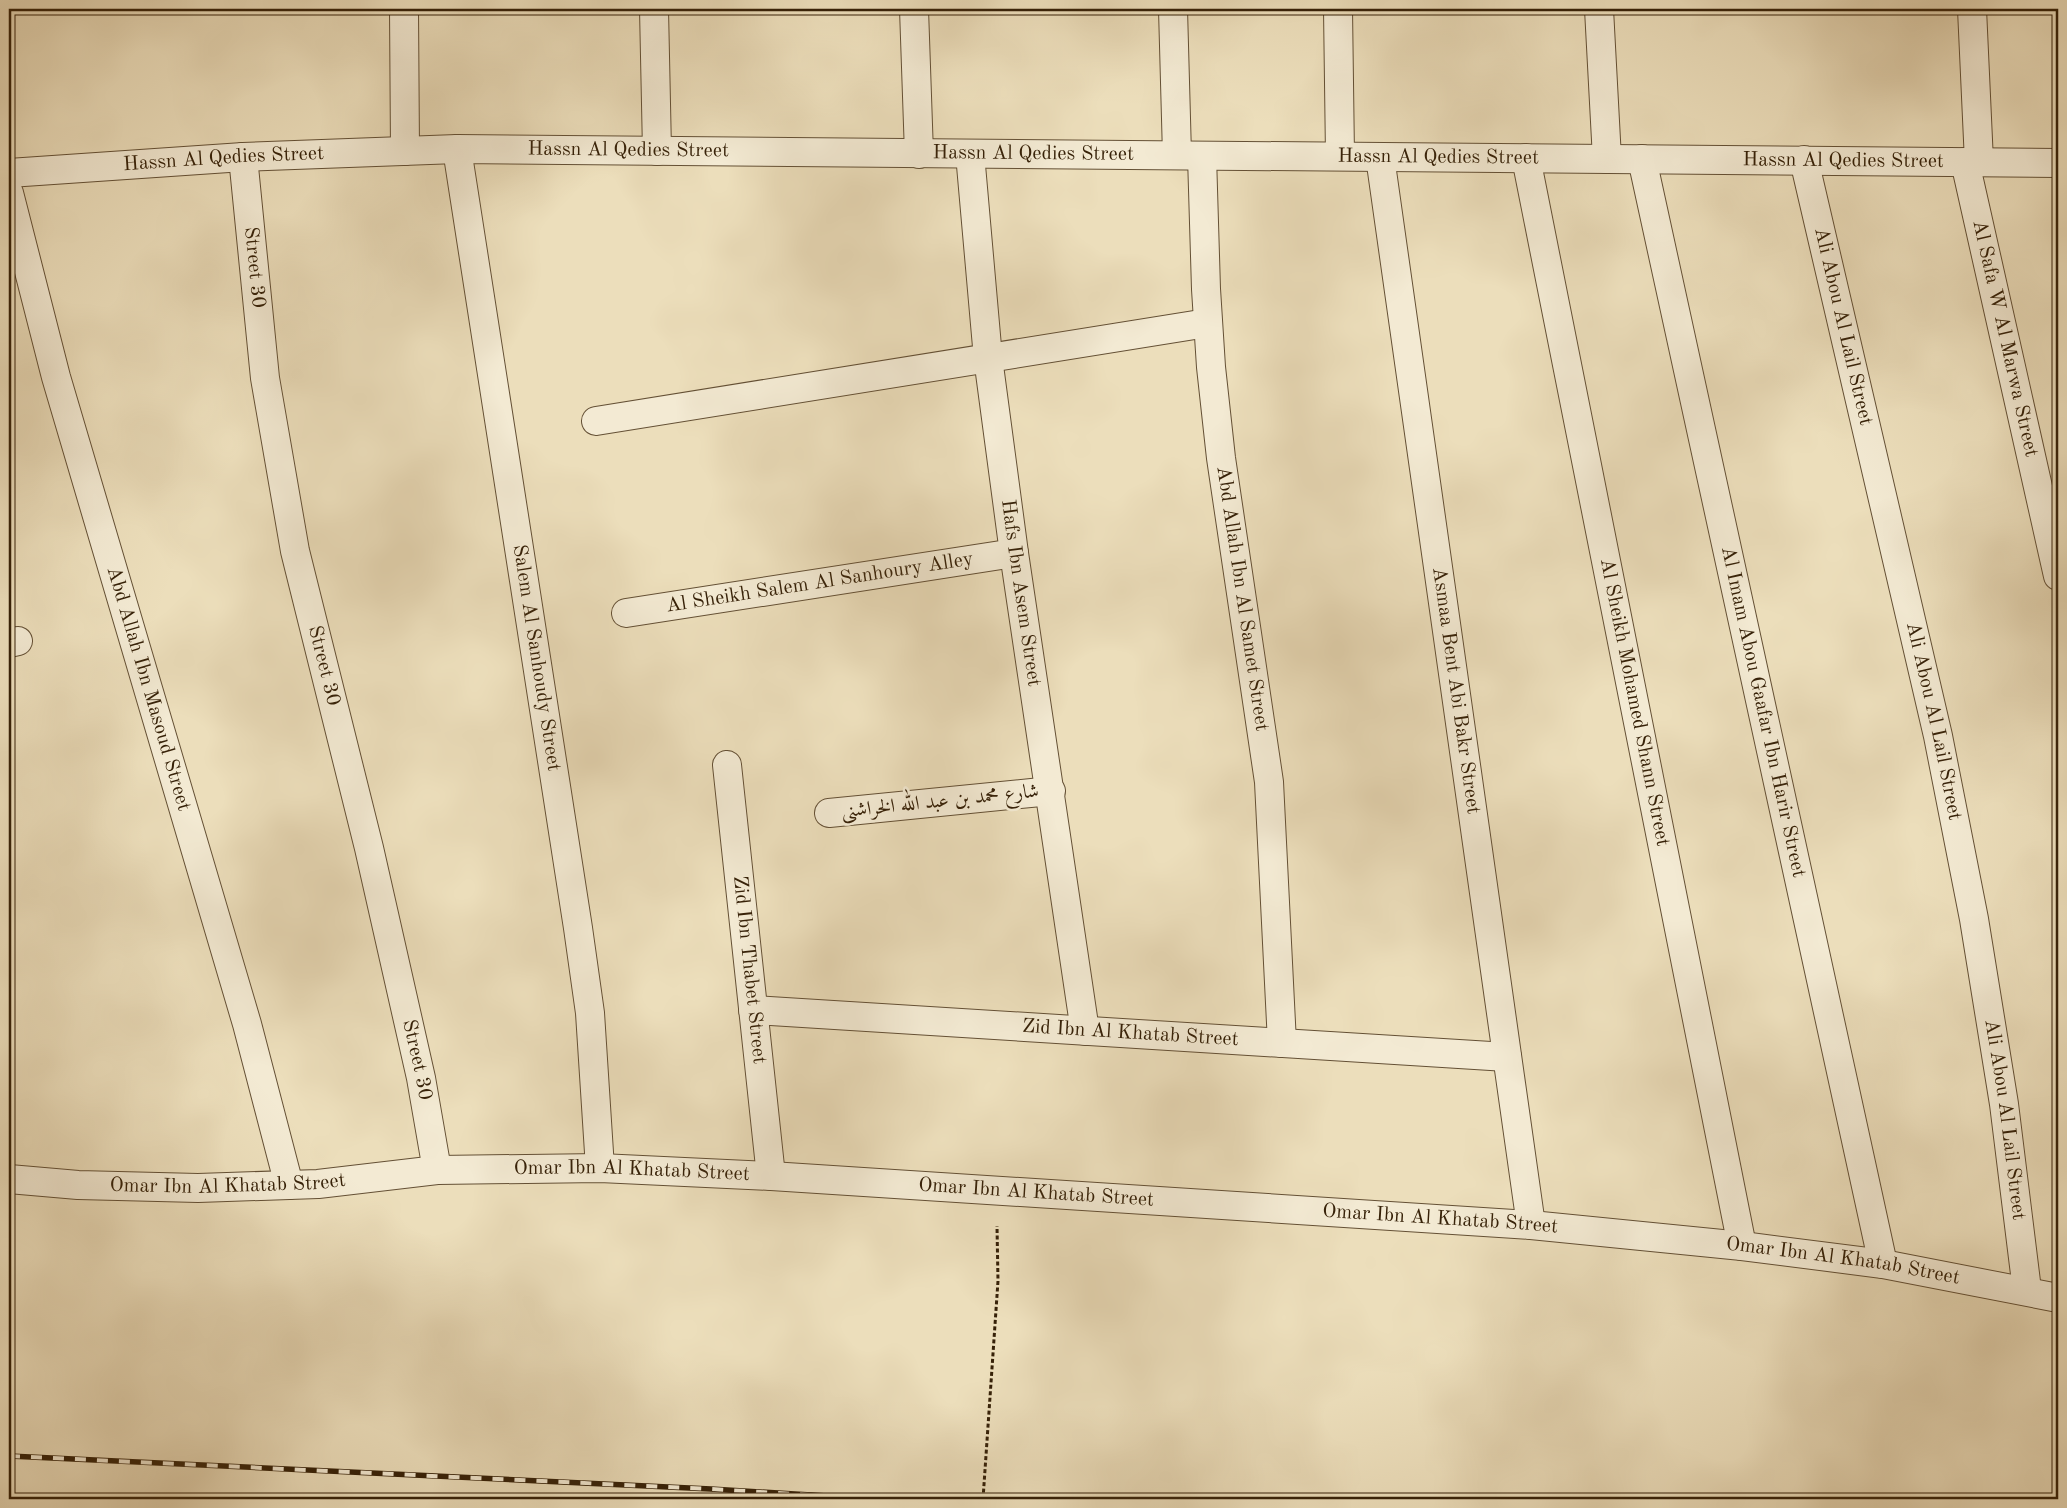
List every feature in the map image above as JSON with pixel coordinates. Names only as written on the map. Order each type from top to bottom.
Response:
[{"type":"street","points":[[404,9],[405,151]]},
{"type":"street","points":[[654,9],[657,151]]},
{"type":"street","points":[[914,9],[919,154]]},
{"type":"street","name":"Abd Allah Ibn Al Samet Street","points":[[1173,9],[1221,458],[1270,782],[1282,1043]]},
{"type":"street","points":[[1338,9],[1340,156]]},
{"type":"street","points":[[1599,9],[1608,159]]},
{"type":"street","name":"Al Safa W Al Marwa Street","points":[[1972,9],[1972,162],[2058,576]]},
{"type":"street","name":"Hassn Al Qedies Street","points":[[9,173],[242,158],[457,150],[2058,162]]},
{"type":"street","name":"Salem Al Sanhoudy Street","points":[[457,150],[590,1013],[600,1168]]},
{"type":"street","name":"Hafs Ibn Asem Street","points":[[970,154],[988,358],[1014,553],[1051,791],[1085,1031]]},
{"type":"street","name":"Asmaa Bent Abi Bakr Street","points":[[1380,157],[1531,1225]]},
{"type":"street","name":"Street 30","points":[[242,158],[265,378],[295,551],[369,848],[421,1078],[437,1170]]},
{"type":"street","name":"Al Sheikh Mohamed Shann Street","points":[[1526,158],[1742,1246]]},
{"type":"street","name":"Al Imam Abou Gaafar Ibn Harir Street","points":[[1642,159],[1884,1264]]},
{"type":"street","name":"Ali Abou Al Lail Street","points":[[1804,160],[1938,736],[1974,919],[2004,1104],[2027,1290]]},
{"type":"street","name":"Abd Allah Ibn Masoud Street","points":[[9,193],[56,377],[246,1024],[289,1185]]},
{"type":"street","points":[[596,421],[1207,322]]},
{"type":"street","name":"Al Sheikh Salem Al Sanhoury Alley","points":[[626,613],[1014,553]]},
{"type":"street","name":"Zid Ibn Thabet Street","points":[[727,764],[771,1176]]},
{"type":"street","name":"شارع محمد بن عبد الله الخراشنى","points":[[829,813],[1051,791]]},
{"type":"street","name":"Zid Ibn Al Khatab Street","points":[[753,1010],[1507,1057]]},
{"type":"street","name":"Omar Ibn Al Khatab Street","points":[[9,1179],[78,1185],[198,1188],[318,1184],[437,1170],[600,1168],[771,1176],[1531,1225],[1742,1246],[1884,1264],[2027,1290],[2058,1298]]},
{"type":"path","points":[[983,1499],[998,1281],[997,1230]]},
{"type":"railway","points":[[9,1456],[711,1489],[877,1499]]}]
